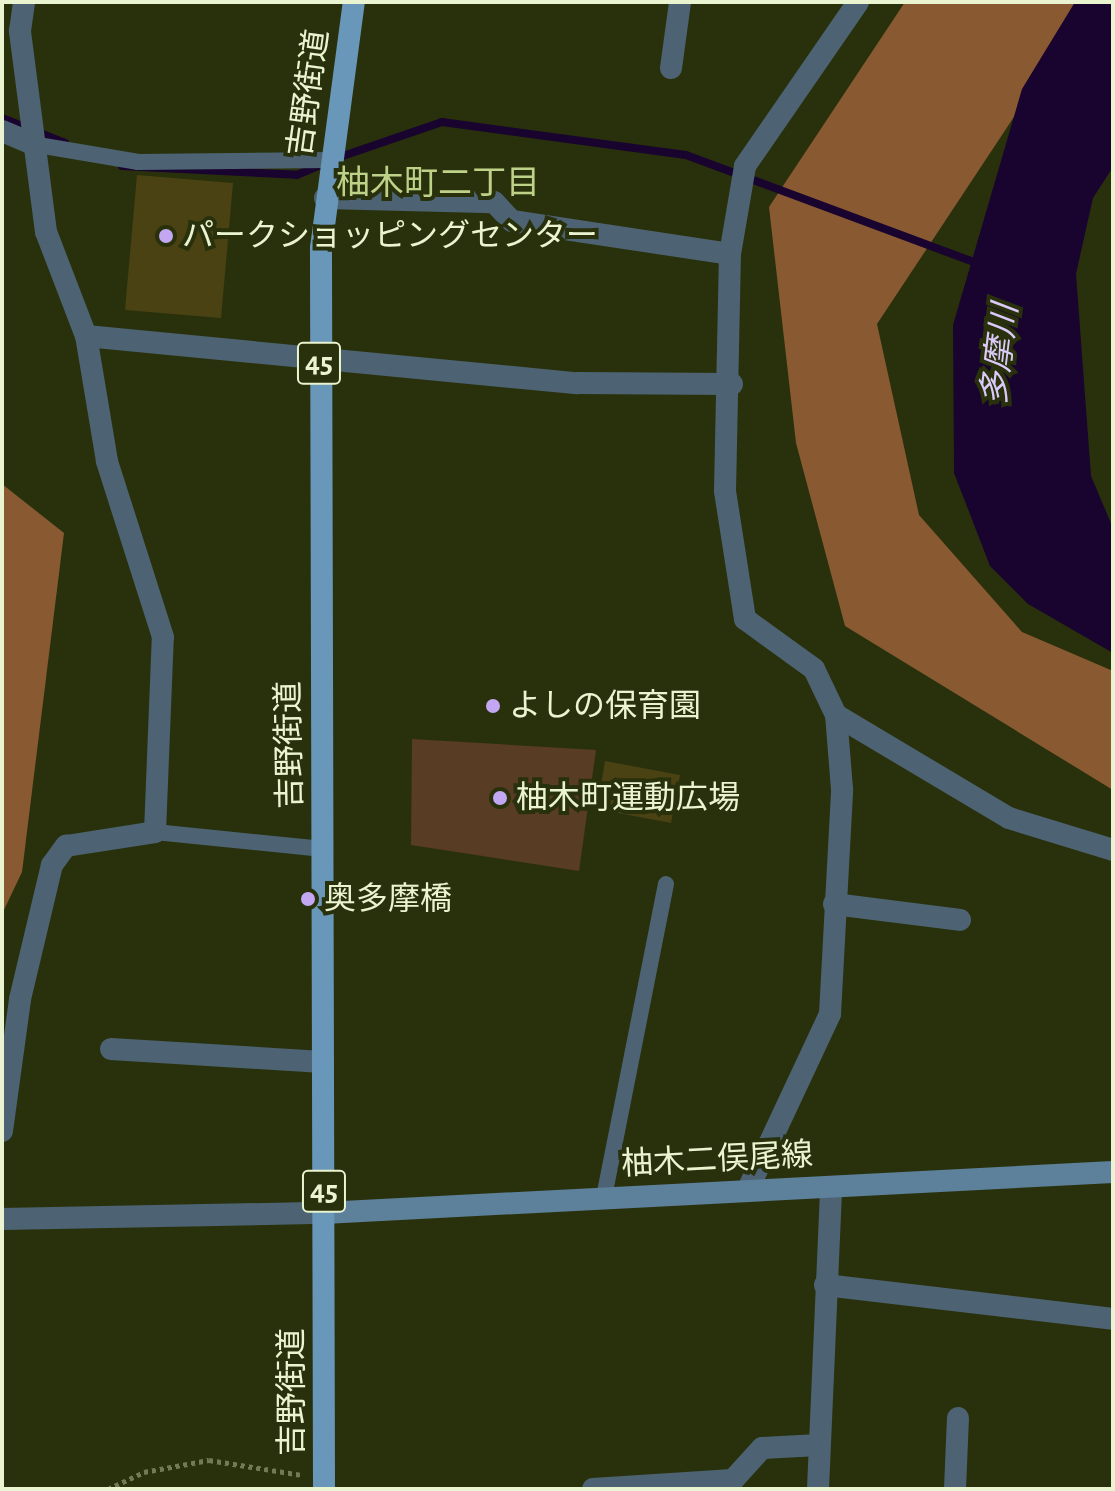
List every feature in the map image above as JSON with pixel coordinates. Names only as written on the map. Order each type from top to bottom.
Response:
[{"type":"main road","name":"吉野街道","points":[[324,1484],[319,358],[325,198],[354,2]]},
{"type":"main road","name":"柚木二俣尾線","points":[[324,1213],[749,1187],[831,1187],[1113,1172]]},
{"type":"street","points":[[2,1131],[20,999],[52,865],[66,846],[155,832],[163,637],[107,461],[86,336],[46,232],[32,144],[20,31],[24,2]]},
{"type":"street","points":[[671,68],[680,2]]},
{"type":"street","points":[[749,1187],[830,1014],[842,789],[836,715],[814,669],[745,619],[725,491],[732,384],[730,254],[745,166],[858,2]]},
{"type":"street","points":[[2,131],[32,144]]},
{"type":"street","points":[[325,198],[494,202],[512,221],[730,254]]},
{"type":"street","points":[[86,336],[578,383],[732,384]]},
{"type":"street","points":[[836,715],[1009,818],[1113,850]]},
{"type":"street","points":[[834,904],[960,920]]},
{"type":"street","points":[[111,1049],[323,1062]]},
{"type":"street","points":[[818,1489],[831,1187]]},
{"type":"street","points":[[2,1219],[324,1213]]},
{"type":"street","points":[[825,1285],[1113,1319]]},
{"type":"street","points":[[955,1489],[958,1418]]},
{"type":"street","points":[[593,1489],[733,1480],[762,1448],[819,1445]]},
{"type":"lane","points":[[32,144],[138,162],[331,160]]},
{"type":"lane","points":[[155,832],[323,849]]},
{"type":"lane","points":[[604,1197],[666,884]]},
{"type":"path","points":[[108,1489],[144,1472],[209,1460],[324,1484]]},
{"type":"shaded area","points":[[905,2],[1090,2],[877,324],[919,515],[1022,632],[1113,671],[1113,790],[845,626],[796,443],[769,207]]},
{"type":"shaded area","points":[[2,484],[64,533],[22,872],[2,914]]},
{"type":"shaded area","name":"柚木町運動広場","points":[[412,739],[596,750],[579,871],[411,845]]},
{"type":"water","name":"多摩川","points":[[1075,2],[1113,2],[1113,167],[1093,198],[1076,274],[1091,476],[1113,528],[1113,653],[1028,604],[990,566],[954,473],[953,325],[1022,89]]},
{"type":"building","points":[[137,175],[233,183],[221,318],[125,310]]},
{"type":"building","points":[[605,761],[680,775],[671,823],[597,809]]},
{"type":"waterway","points":[[2,118],[65,143]]},
{"type":"waterway","points":[[337,158],[442,122],[686,155],[979,264]]},
{"type":"waterway","points":[[122,166],[297,175],[321,165]]},
{"type":"place","name":"パークショッピングセンター","points":[[166,236]]},
{"type":"place","name":"よしの保育園","points":[[493,706]]},
{"type":"place","name":"柚木町運動広場","points":[[500,798]]},
{"type":"place","name":"奥多摩橋","points":[[308,899]]},
{"type":"district","name":"柚木町二丁目","points":[[438,185]]}]
